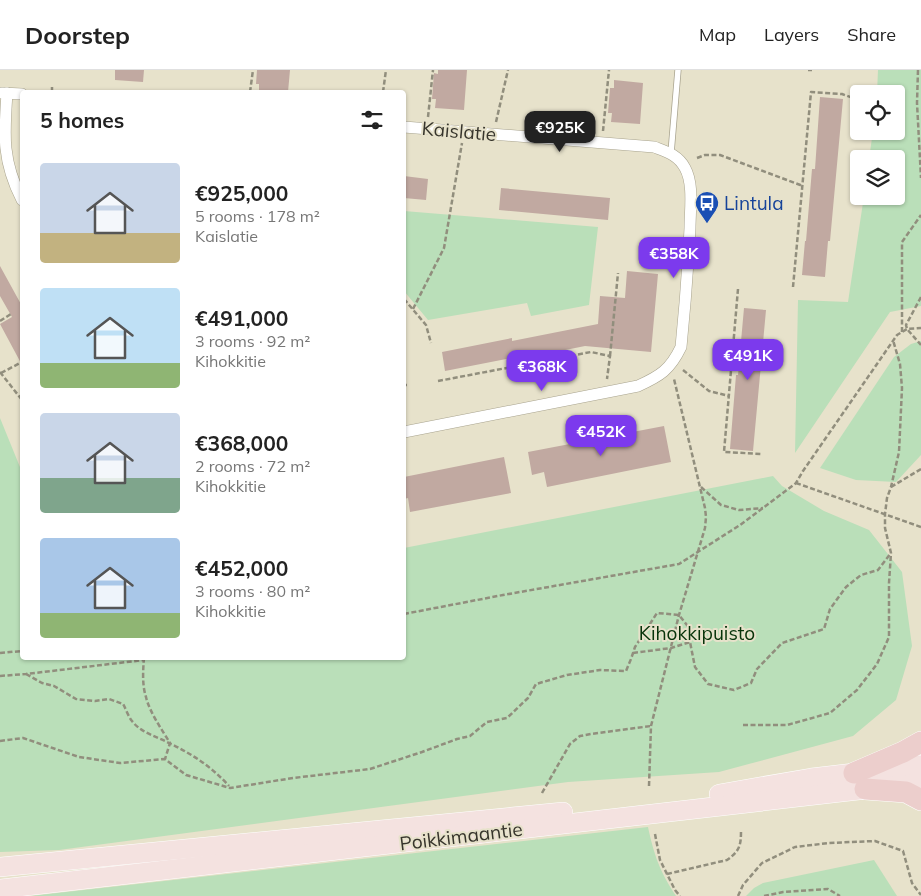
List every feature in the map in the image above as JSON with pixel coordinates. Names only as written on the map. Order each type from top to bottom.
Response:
[{"type":"highway","points":[[859,781],[921,742]]},
{"type":"highway","points":[[859,781],[906,792],[921,800]]},
{"type":"main road","name":"Poikkimaantie","points":[[0,889],[859,781],[921,765]]},
{"type":"main road","name":"Poikkimaantie","points":[[0,866],[668,801],[754,789],[811,778],[921,783]]},
{"type":"street","points":[[20,94],[4,93],[8,165],[20,196]]},
{"type":"street","name":"Kaislatie","points":[[406,126],[654,147],[671,153]]},
{"type":"street","points":[[406,432],[638,386],[656,378],[665,371],[675,359],[681,347],[688,266],[690,213],[690,180],[685,167],[671,153]]},
{"type":"lane","points":[[671,153],[678,70]]},
{"type":"path","points":[[250,90],[253,70]]},
{"type":"path","points":[[383,90],[386,70]]},
{"type":"path","points":[[427,118],[433,70]]},
{"type":"path","points":[[496,124],[508,70]]},
{"type":"path","points":[[603,132],[609,70]]},
{"type":"path","points":[[918,70],[917,103],[921,178]]},
{"type":"path","points":[[793,287],[811,92],[842,94],[850,97]]},
{"type":"path","points":[[413,309],[444,248],[462,142]]},
{"type":"path","points":[[697,158],[705,155],[720,155],[802,186]]},
{"type":"path","points":[[902,332],[902,242],[921,215]]},
{"type":"path","points":[[607,382],[618,273]]},
{"type":"path","points":[[738,289],[724,452],[762,454]]},
{"type":"path","points":[[921,297],[906,325],[907,329],[921,345]]},
{"type":"path","points":[[406,301],[426,325],[430,343]]},
{"type":"path","points":[[0,321],[11,314]]},
{"type":"path","points":[[406,614],[679,564],[740,526],[796,483],[897,335],[907,329],[921,328]]},
{"type":"path","points":[[744,725],[787,725],[830,713],[857,690],[877,664],[890,637],[891,553],[885,514],[898,452],[902,388],[900,364],[893,340]]},
{"type":"path","points":[[438,381],[591,352],[610,356]]},
{"type":"path","points":[[20,363],[0,373],[20,398]]},
{"type":"path","points":[[683,370],[709,391],[729,396]]},
{"type":"path","points":[[649,786],[651,726],[706,517],[675,380],[665,371]]},
{"type":"path","points":[[891,488],[921,469]]},
{"type":"path","points":[[796,483],[921,528]]},
{"type":"path","points":[[700,486],[721,505],[739,510],[763,508]]},
{"type":"path","points":[[0,741],[23,738],[79,757],[120,763],[164,759],[186,775],[230,788],[370,769],[470,736],[488,722],[506,718],[528,698],[536,684],[567,675],[600,670],[626,671],[634,647],[657,613],[679,615],[690,630],[690,642],[695,667],[708,684],[734,690],[750,683],[758,669],[782,643],[824,629],[830,609],[846,587],[861,575],[878,570],[891,553]]},
{"type":"path","points":[[633,653],[671,648],[690,642]]},
{"type":"path","points":[[0,653],[20,651]]},
{"type":"path","points":[[0,676],[136,660]]},
{"type":"path","points":[[144,660],[146,697],[157,722],[170,743]]},
{"type":"path","points":[[26,674],[42,683],[54,686],[76,699],[95,701],[109,699],[123,704],[132,721],[143,731],[170,743],[203,762],[219,775],[230,788]]},
{"type":"path","points":[[542,793],[570,744],[580,736],[651,726]]},
{"type":"path","points":[[164,759],[170,743]]},
{"type":"path","points":[[667,874],[727,860],[740,847],[741,830]]},
{"type":"path","points":[[655,834],[660,860],[680,896]]},
{"type":"path","points":[[738,896],[742,885],[762,863],[795,847],[875,841],[902,851],[912,883],[921,895]]},
{"type":"path","points":[[764,896],[783,892],[828,888],[840,896]]},
{"type":"green space","points":[[878,70],[921,70],[921,306],[890,312],[795,453],[798,300],[848,302],[863,205],[905,205],[905,150],[870,150],[872,140],[905,140],[905,85],[877,85]]},
{"type":"green space","points":[[406,211],[598,227],[589,305],[531,316],[527,303],[428,320],[406,293]]},
{"type":"green space","points":[[921,341],[921,455],[896,482],[856,480],[820,468],[894,357],[911,344]]},
{"type":"green space","name":"Kihokkipuisto","points":[[0,418],[20,467],[20,660],[406,660],[406,548],[773,476],[782,486],[824,511],[869,530],[902,572],[912,646],[896,700],[853,736],[719,772],[568,782],[59,850],[0,852]]},
{"type":"green space","points":[[648,827],[658,863],[676,896],[30,896]]},
{"type":"green space","points":[[874,860],[897,896],[746,896],[763,883]]},
{"type":"building","points":[[115,70],[144,70],[143,82],[115,80]]},
{"type":"building","points":[[257,70],[290,70],[288,90],[259,90],[259,84],[256,84]]},
{"type":"building","points":[[438,70],[467,70],[464,110],[435,108],[436,99],[432,99],[434,73],[438,74]]},
{"type":"building","points":[[614,80],[643,83],[640,124],[611,122],[612,113],[608,113],[610,88],[614,88]]},
{"type":"building","points":[[820,97],[843,99],[825,277],[802,275],[812,169],[815,169]]},
{"type":"building","points":[[406,176],[428,179],[426,200],[406,198]]},
{"type":"building","points":[[501,188],[610,198],[608,220],[499,210]]},
{"type":"building","points":[[0,266],[20,302],[20,361],[0,324],[12,317],[0,296]]},
{"type":"building","points":[[627,271],[658,274],[651,352],[585,346],[516,360],[516,357],[445,371],[442,352],[512,338],[512,341],[598,324],[600,296],[625,298]]},
{"type":"building","points":[[744,308],[766,310],[753,451],[730,449]]},
{"type":"building","points":[[664,426],[671,462],[547,487],[544,472],[532,475],[528,452]]},
{"type":"building","points":[[504,457],[511,493],[410,512],[408,498],[406,498],[406,477]]},
{"type":"place","name":"Lintula","points":[[707,224]]}]
